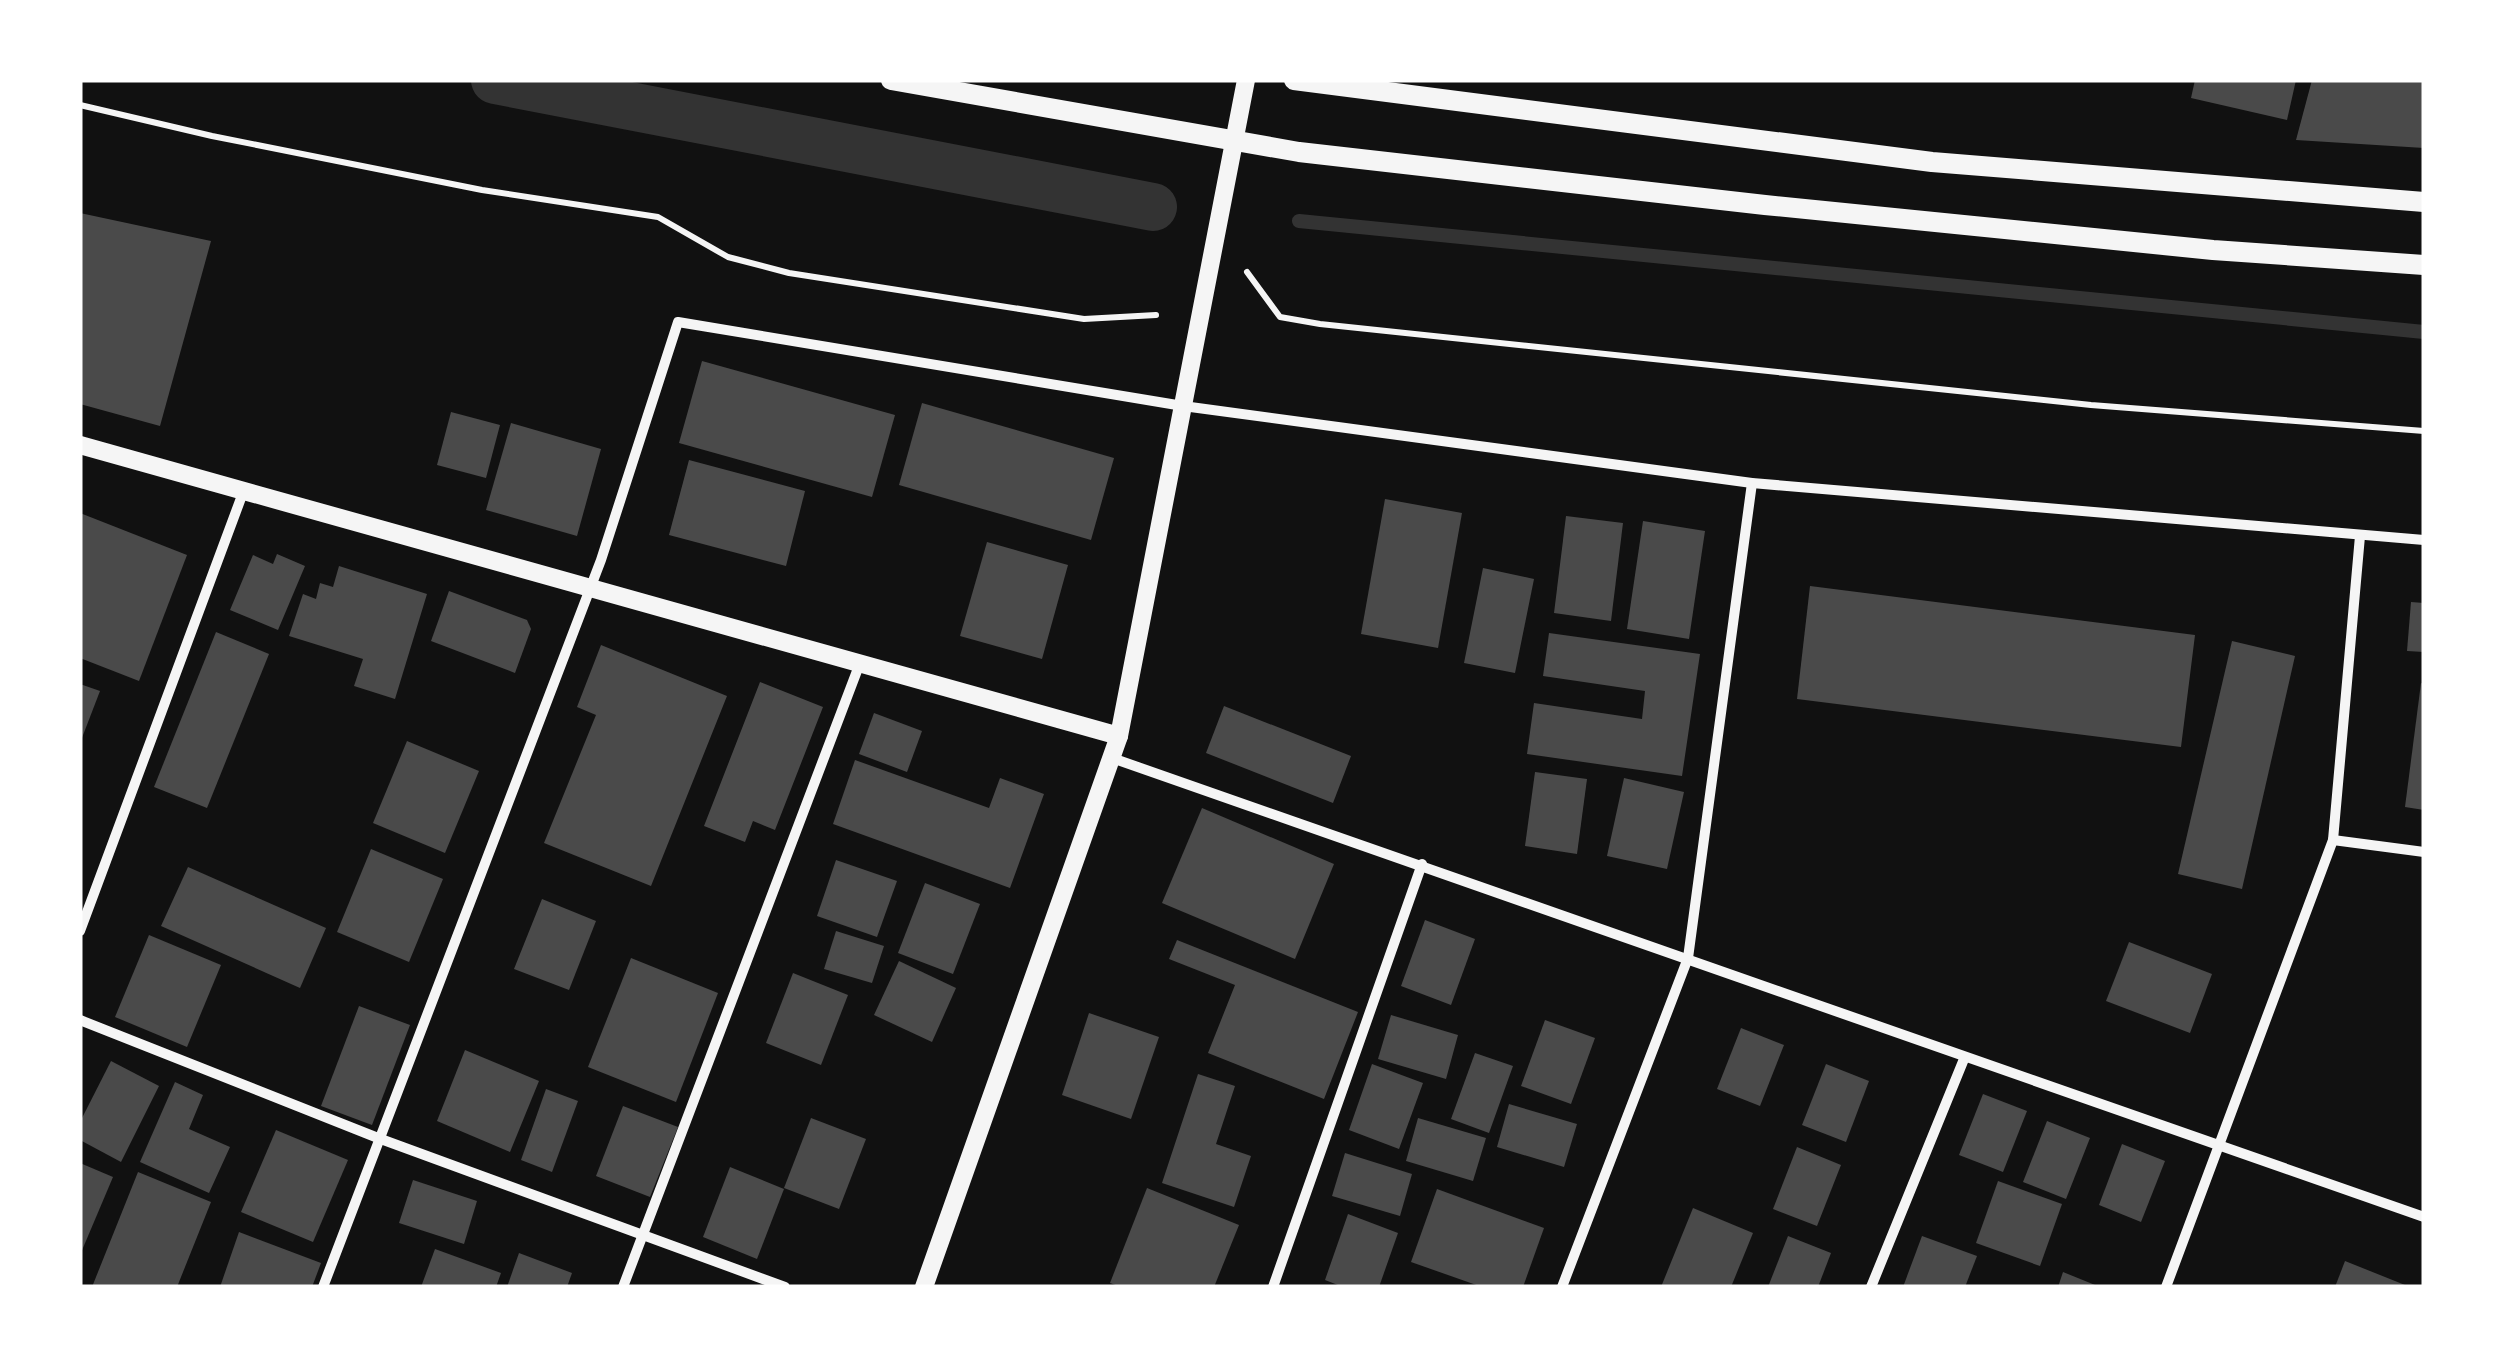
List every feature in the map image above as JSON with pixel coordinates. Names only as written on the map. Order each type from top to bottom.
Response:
[{"type":"main road","points":[[891,80],[1330,156],[2213,250],[2424,265]]},
{"type":"main road","points":[[1294,80],[1932,162],[2424,202]]},
{"type":"street","points":[[924,1287],[1120,736],[1246,80]]},
{"type":"street","points":[[322,1287],[591,586],[678,322],[1182,406],[1752,483],[2424,540]]},
{"type":"street","points":[[80,445],[1120,736]]},
{"type":"street","points":[[1562,1287],[1688,958],[1752,483]]},
{"type":"street","points":[[80,931],[244,490]]},
{"type":"street","points":[[2166,1287],[2333,840],[2360,536]]},
{"type":"street","points":[[623,1287],[860,662]]},
{"type":"street","points":[[1112,758],[2424,1217]]},
{"type":"street","points":[[2333,840],[2424,852]]},
{"type":"street","points":[[1273,1287],[1422,864]]},
{"type":"street","points":[[80,1020],[378,1138],[785,1287]]},
{"type":"street","points":[[1871,1287],[1964,1058]]},
{"type":"path","points":[[80,105],[212,136],[482,190],[658,218],[728,257],[790,273],[1084,319],[1156,314]]},
{"type":"path","points":[[1247,272],[1280,318],[1320,324],[2091,404],[2424,430]]},
{"type":"building","points":[[2195,80],[2296,80],[2287,120],[2191,98]]},
{"type":"building","points":[[2312,80],[2424,80],[2424,148],[2296,140]]},
{"type":"building","points":[[80,213],[211,241],[160,426],[80,404]]},
{"type":"building","points":[[702,361],[895,415],[872,497],[679,443]]},
{"type":"building","points":[[922,403],[1114,458],[1091,540],[899,485]]},
{"type":"building","points":[[451,412],[500,425],[486,478],[437,465]]},
{"type":"building","points":[[511,423],[601,449],[577,536],[486,510]]},
{"type":"building","points":[[689,460],[805,491],[786,566],[669,535]]},
{"type":"building","points":[[1385,499],[1462,513],[1438,648],[1361,634]]},
{"type":"building","points":[[80,513],[187,555],[139,681],[80,658]]},
{"type":"building","points":[[1566,516],[1623,523],[1611,621],[1554,613]]},
{"type":"building","points":[[1643,521],[1705,531],[1689,639],[1627,629]]},
{"type":"building","points":[[987,542],[1068,565],[1042,659],[960,636]]},
{"type":"building","points":[[277,554],[305,566],[278,630],[230,610],[253,555],[273,564]]},
{"type":"building","points":[[339,566],[427,594],[395,699],[354,686],[363,659],[289,636],[303,594],[316,599],[320,583],[333,587]]},
{"type":"building","points":[[1483,568],[1534,579],[1515,673],[1464,663]]},
{"type":"building","points":[[1810,586],[2195,635],[2181,747],[1797,699]]},
{"type":"building","points":[[449,591],[527,620],[531,629],[515,673],[431,641]]},
{"type":"building","points":[[2411,602],[2424,603],[2424,652],[2407,651]]},
{"type":"building","points":[[216,632],[269,654],[207,808],[154,787]]},
{"type":"building","points":[[1549,633],[1700,654],[1682,776],[1527,754],[1534,703],[1642,719],[1645,691],[1543,676]]},
{"type":"building","points":[[2232,641],[2295,656],[2242,889],[2178,874]]},
{"type":"building","points":[[601,645],[727,696],[651,886],[544,843],[596,715],[577,707]]},
{"type":"building","points":[[760,682],[823,707],[775,830],[753,821],[745,842],[704,826]]},
{"type":"building","points":[[2421,683],[2424,684],[2424,810],[2405,807]]},
{"type":"building","points":[[80,684],[100,691],[80,743]]},
{"type":"building","points":[[1224,706],[1351,756],[1333,803],[1206,753]]},
{"type":"building","points":[[874,713],[922,731],[907,772],[859,754]]},
{"type":"building","points":[[407,741],[479,771],[445,853],[373,823]]},
{"type":"building","points":[[855,760],[989,808],[1000,778],[1044,794],[1010,888],[833,824]]},
{"type":"building","points":[[1535,772],[1587,779],[1577,854],[1525,846]]},
{"type":"building","points":[[1624,778],[1684,792],[1667,869],[1607,856]]},
{"type":"building","points":[[1202,808],[1334,864],[1295,959],[1162,903]]},
{"type":"building","points":[[371,849],[443,879],[409,962],[337,932]]},
{"type":"building","points":[[836,860],[897,881],[877,937],[817,916]]},
{"type":"building","points":[[188,867],[326,928],[300,988],[161,926]]},
{"type":"building","points":[[925,883],[980,904],[953,974],[898,953]]},
{"type":"building","points":[[542,899],[596,921],[569,990],[514,969]]},
{"type":"building","points":[[1425,920],[1475,939],[1451,1005],[1401,986]]},
{"type":"building","points":[[836,931],[884,946],[872,983],[824,969]]},
{"type":"building","points":[[149,935],[221,965],[187,1047],[115,1017]]},
{"type":"building","points":[[1177,940],[1358,1012],[1324,1099],[1208,1053],[1235,985],[1169,959]]},
{"type":"building","points":[[2129,942],[2212,974],[2190,1033],[2106,1001]]},
{"type":"building","points":[[631,958],[718,993],[676,1102],[588,1067]]},
{"type":"building","points":[[899,961],[956,988],[932,1042],[874,1015]]},
{"type":"building","points":[[793,973],[848,995],[821,1065],[766,1043]]},
{"type":"building","points":[[359,1006],[410,1025],[372,1125],[321,1106]]},
{"type":"building","points":[[1089,1013],[1159,1037],[1131,1119],[1062,1095]]},
{"type":"building","points":[[1391,1015],[1458,1035],[1446,1079],[1378,1059]]},
{"type":"building","points":[[1545,1020],[1595,1038],[1571,1104],[1521,1086]]},
{"type":"building","points":[[1741,1028],[1784,1045],[1760,1106],[1717,1089]]},
{"type":"building","points":[[465,1050],[539,1081],[510,1152],[437,1121]]},
{"type":"building","points":[[1475,1053],[1513,1066],[1489,1133],[1451,1119]]},
{"type":"building","points":[[111,1061],[159,1086],[121,1162],[80,1140],[80,1122]]},
{"type":"building","points":[[1372,1064],[1423,1083],[1399,1149],[1349,1130]]},
{"type":"building","points":[[1826,1064],[1869,1081],[1846,1142],[1802,1125]]},
{"type":"building","points":[[1198,1074],[1235,1086],[1216,1144],[1251,1156],[1234,1207],[1162,1183]]},
{"type":"building","points":[[175,1082],[203,1095],[189,1129],[230,1147],[209,1193],[140,1162]]},
{"type":"building","points":[[546,1089],[578,1101],[552,1172],[521,1160]]},
{"type":"building","points":[[1983,1094],[2027,1111],[2003,1172],[1959,1155]]},
{"type":"building","points":[[1509,1104],[1577,1124],[1564,1167],[1497,1147]]},
{"type":"building","points":[[623,1106],[678,1127],[650,1197],[596,1176]]},
{"type":"building","points":[[811,1118],[866,1139],[839,1209],[784,1188]]},
{"type":"building","points":[[1418,1118],[1486,1138],[1473,1181],[1406,1161]]},
{"type":"building","points":[[2047,1121],[2090,1138],[2066,1199],[2023,1182]]},
{"type":"building","points":[[276,1130],[348,1160],[313,1242],[241,1212]]},
{"type":"building","points":[[2122,1144],[2165,1161],[2141,1222],[2099,1205]]},
{"type":"building","points":[[1797,1147],[1841,1165],[1817,1226],[1773,1209]]},
{"type":"building","points":[[1345,1153],[1412,1174],[1400,1216],[1332,1196]]},
{"type":"building","points":[[80,1163],[113,1177],[80,1255]]},
{"type":"building","points":[[730,1167],[784,1189],[757,1259],[703,1237]]},
{"type":"building","points":[[138,1172],[211,1202],[177,1287],[92,1287]]},
{"type":"building","points":[[413,1180],[477,1201],[464,1244],[399,1223]]},
{"type":"building","points":[[1998,1181],[2062,1204],[2040,1266],[1976,1243]]},
{"type":"building","points":[[1147,1188],[1239,1225],[1214,1287],[1121,1287],[1110,1283]]},
{"type":"building","points":[[1437,1189],[1544,1228],[1523,1287],[1482,1287],[1411,1262]]},
{"type":"building","points":[[1693,1208],[1753,1233],[1731,1287],[1661,1287]]},
{"type":"building","points":[[1348,1214],[1398,1233],[1379,1287],[1343,1287],[1325,1280]]},
{"type":"building","points":[[239,1232],[321,1263],[312,1287],[220,1287]]},
{"type":"building","points":[[1788,1236],[1831,1253],[1818,1287],[1768,1287]]},
{"type":"building","points":[[1922,1236],[1977,1256],[1965,1287],[1903,1287]]},
{"type":"building","points":[[435,1249],[501,1273],[496,1287],[421,1287]]},
{"type":"building","points":[[519,1253],[572,1273],[567,1287],[507,1287]]},
{"type":"building","points":[[2345,1261],[2410,1287],[2335,1287]]},
{"type":"building","points":[[2063,1272],[2100,1287],[2058,1287]]},
{"type":"waterway","points":[[495,80],[1153,207]]},
{"type":"waterway","points":[[1299,221],[2424,332]]}]
